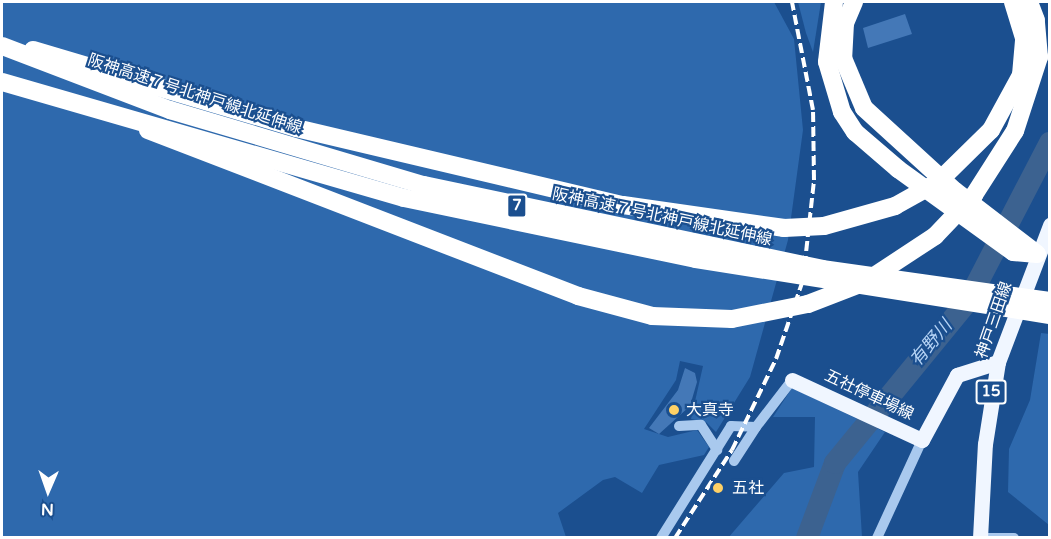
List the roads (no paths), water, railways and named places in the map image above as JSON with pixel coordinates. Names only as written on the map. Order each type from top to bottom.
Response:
[{"type":"highway","points":[[834,2],[827,62],[842,112],[871,148],[1017,245],[1037,254]]},
{"type":"highway","points":[[854,2],[842,42],[853,91],[876,123],[970,212]]},
{"type":"highway","points":[[2,41],[297,128],[623,205],[784,228],[824,226],[895,206],[938,182],[977,148],[1007,108],[1024,63],[1024,38],[1013,2]]},
{"type":"highway","points":[[113,115],[194,150],[612,308],[652,316],[732,319],[808,304],[865,282],[934,236],[991,171],[1024,110],[1039,57],[1039,32],[1029,2]]},
{"type":"highway","name":"阪神高速７号北神戸線北延伸線","points":[[2,46],[170,110],[424,185],[822,269],[1050,301]]},
{"type":"highway","name":"阪神高速７号北神戸線北延伸線","points":[[2,82],[404,198],[563,232],[813,280],[1050,315]]},
{"type":"main road","name":"神戸三田線","points":[[980,537],[987,424],[998,362],[1037,254],[1050,225]]},
{"type":"main road","name":"五社停車場線","points":[[792,380],[890,423],[922,440],[957,375],[998,362]]},
{"type":"street","points":[[734,461],[756,427],[792,380]]},
{"type":"street","points":[[661,537],[734,423],[756,427]]},
{"type":"street","points":[[679,426],[701,425],[717,450]]},
{"type":"street","points":[[877,537],[922,440]]},
{"type":"street","points":[[988,537],[1014,537]]},
{"type":"waterway","name":"有野川","points":[[807,538],[835,463],[969,299],[1050,143]]},
{"type":"railway","points":[[675,538],[732,450],[776,359],[803,280],[814,180],[813,110],[792,2]]},
{"type":"place","name":"大真寺","points":[[674,410]]},
{"type":"place","name":"五社","points":[[718,488]]}]
